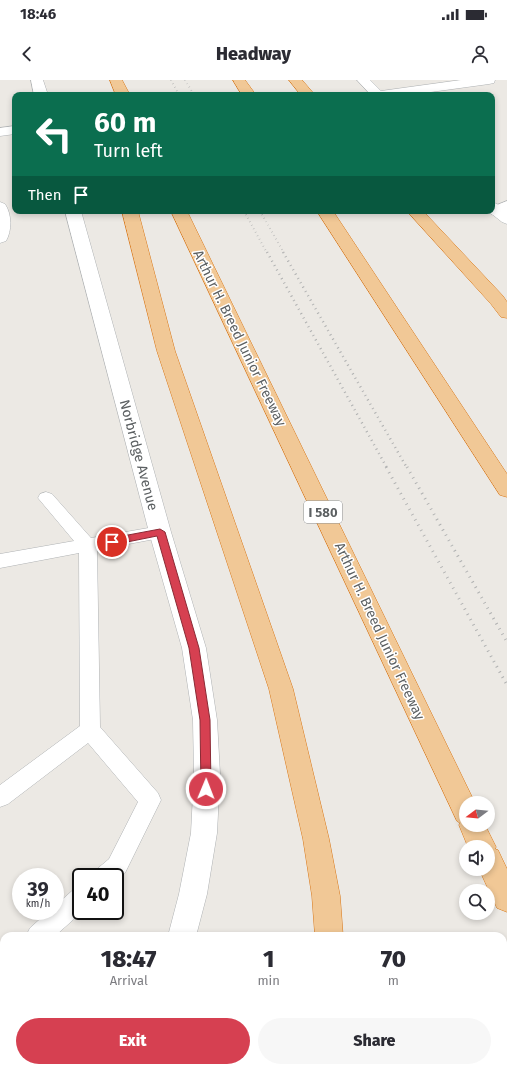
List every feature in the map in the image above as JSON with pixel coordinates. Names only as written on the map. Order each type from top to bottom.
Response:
[{"type":"highway","points":[[116,80],[122,92]]},
{"type":"highway","points":[[239,80],[247,92]]},
{"type":"highway","points":[[295,80],[305,92]]},
{"type":"highway","points":[[131,214],[166,351],[281,689],[316,839],[326,896],[330,932]]},
{"type":"highway","name":"Arthur H. Breed Junior Freeway","points":[[180,214],[459,797]]},
{"type":"highway","points":[[327,214],[507,490]]},
{"type":"highway","points":[[418,214],[497,300],[507,314]]},
{"type":"highway","points":[[495,874],[507,899]]},
{"type":"street","points":[[37,80],[40,92]]},
{"type":"street","points":[[363,80],[375,92]]},
{"type":"street","points":[[403,92],[489,80]]},
{"type":"street","points":[[0,132],[12,130]]},
{"type":"street","points":[[0,207],[3,218],[0,238]]},
{"type":"street","name":"Norbridge Avenue","points":[[74,214],[160,532],[194,648],[205,720],[207,774],[204,833],[193,894],[183,932]]},
{"type":"lane","points":[[46,498],[88,546],[90,730],[150,800],[115,868]]},
{"type":"lane","points":[[0,561],[160,532]]},
{"type":"lane","points":[[0,797],[90,730]]},
{"type":"lane","points":[[43,932],[72,906]]},
{"type":"railway","points":[[171,80],[177,92]]},
{"type":"railway","points":[[185,80],[192,92]]},
{"type":"railway","points":[[246,214],[267,253]]},
{"type":"railway","points":[[262,214],[284,253]]},
{"type":"railway","points":[[267,252],[387,468]]},
{"type":"railway","points":[[283,252],[407,468]]},
{"type":"railway","points":[[386,467],[507,685]]},
{"type":"railway","points":[[407,467],[507,642]]},
{"type":"route","points":[[112,542],[160,532],[194,648],[205,720],[207,774],[206,789]]}]
